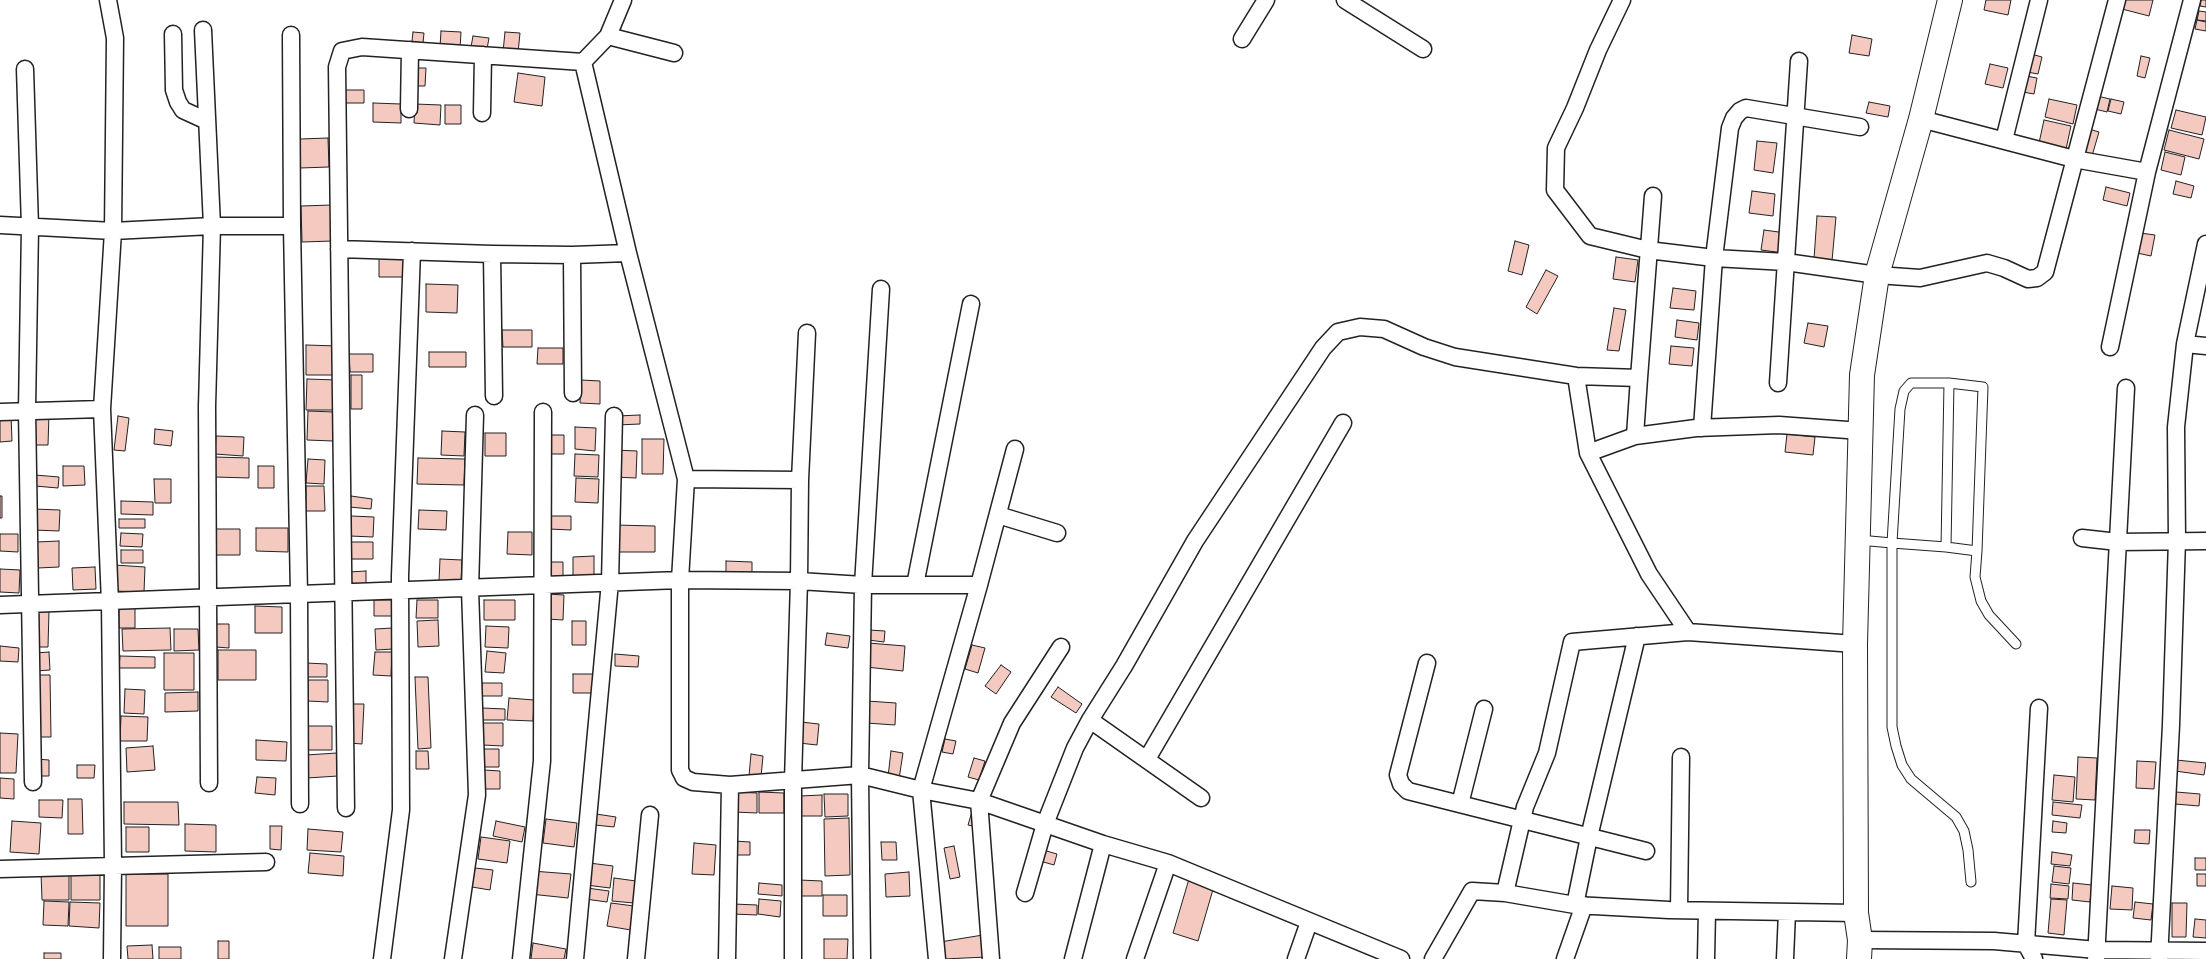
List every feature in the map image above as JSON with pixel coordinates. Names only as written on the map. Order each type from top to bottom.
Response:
[{"type":"street","points":[[108,0],[115,38],[113,231],[102,409],[110,603],[113,865],[112,959]]},
{"type":"street","points":[[583,62],[608,36],[623,0]]},
{"type":"street","points":[[1242,39],[1266,0]]},
{"type":"street","points":[[1344,0],[1423,49]]},
{"type":"street","points":[[1622,0],[1598,50],[1575,108],[1556,148],[1555,190],[1590,236],[1648,250],[1714,258],[1786,262],[1877,275],[1920,278],[1987,263],[2004,268],[2028,279],[2037,278],[2045,272],[2117,0]]},
{"type":"street","points":[[1950,0],[1921,119],[1877,275],[1862,375],[1855,644],[1856,913],[1859,950],[1994,941],[2096,955],[2206,951]]},
{"type":"street","points":[[2004,140],[2039,0]]},
{"type":"street","points":[[2110,347],[2147,172],[2192,0]]},
{"type":"street","points":[[203,30],[212,226],[207,406],[209,783]]},
{"type":"street","points":[[173,34],[174,90],[178,102],[183,110],[207,121]]},
{"type":"street","points":[[291,35],[300,804]]},
{"type":"street","points":[[608,36],[674,53]]},
{"type":"street","points":[[346,808],[337,67],[342,51],[362,47],[583,62]]},
{"type":"street","points":[[410,50],[410,109]]},
{"type":"street","points":[[482,113],[483,55]]},
{"type":"street","points":[[1778,383],[1799,61]]},
{"type":"street","points":[[583,62],[628,253],[686,479],[680,580],[680,770],[684,778],[693,782],[730,785],[860,775],[979,802],[1103,844],[1168,863],[1400,959]]},
{"type":"street","points":[[25,69],[30,227],[27,410],[33,782]]},
{"type":"street","points":[[1702,428],[1714,258],[1730,128],[1734,118],[1740,111],[1746,108],[1860,127]]},
{"type":"street","points":[[1921,119],[2074,159],[2147,172]]},
{"type":"street","points":[[1636,436],[1652,196]]},
{"type":"street","points":[[0,225],[113,231],[212,226],[292,226]]},
{"type":"street","points":[[2159,954],[2171,725],[2177,540],[2176,427],[2185,344],[2206,244]]},
{"type":"street","points":[[339,249],[492,254],[572,255],[628,253]]},
{"type":"street","points":[[382,959],[401,810],[402,590],[400,576],[412,250]]},
{"type":"street","points":[[492,254],[494,396]]},
{"type":"street","points":[[572,255],[573,393]]},
{"type":"street","points":[[862,959],[860,775],[863,585],[881,289]]},
{"type":"street","points":[[915,585],[971,304]]},
{"type":"street","points":[[1025,892],[1045,824],[1075,748],[1090,720],[1124,666],[1195,541],[1323,348],[1338,332],[1360,326],[1384,329],[1424,347],[1456,357],[1576,376],[1639,378]]},
{"type":"street","points":[[793,959],[793,781],[800,480],[807,333]]},
{"type":"street","points":[[2185,344],[2206,346]]},
{"type":"street","points":[[1576,376],[1588,453],[1649,574],[1688,632]]},
{"type":"street","points":[[2096,955],[2126,388]]},
{"type":"street","points":[[0,412],[102,409]]},
{"type":"street","points":[[521,959],[542,761],[543,412]]},
{"type":"street","points":[[453,959],[477,795],[470,588],[475,415]]},
{"type":"street","points":[[575,959],[610,582],[614,416]]},
{"type":"street","points":[[1147,759],[1343,423]]},
{"type":"street","points":[[1588,453],[1636,436],[1702,428],[1779,425],[1861,431]]},
{"type":"street","points":[[936,959],[921,790],[980,585],[1015,449]]},
{"type":"street","points":[[686,479],[800,480]]},
{"type":"street","points":[[998,515],[1057,533]]},
{"type":"street","points":[[2082,538],[2118,542],[2206,541]]},
{"type":"street","points":[[0,605],[110,603],[208,597],[344,594],[542,584],[680,580],[799,581],[863,585],[980,585]]},
{"type":"street","points":[[1505,893],[1522,820],[1547,753],[1572,642],[1688,632],[1855,644]]},
{"type":"street","points":[[1565,959],[1580,905],[1589,837],[1638,636]]},
{"type":"street","points":[[991,959],[979,802],[1012,722],[1061,647]]},
{"type":"street","points":[[1427,663],[1398,775],[1401,784],[1408,791],[1646,852]]},
{"type":"street","points":[[2034,959],[2026,944],[2039,708]]},
{"type":"street","points":[[1460,804],[1484,709]]},
{"type":"street","points":[[1090,720],[1200,798]]},
{"type":"street","points":[[1679,910],[1681,756]]},
{"type":"street","points":[[727,959],[730,785]]},
{"type":"street","points":[[636,959],[650,815]]},
{"type":"street","points":[[1073,959],[1103,844]]},
{"type":"street","points":[[0,869],[266,862]]},
{"type":"street","points":[[1135,959],[1168,863]]},
{"type":"street","points":[[1433,959],[1472,891],[1505,893],[1580,905],[1707,911],[1856,913]]},
{"type":"street","points":[[1706,959],[1707,911]]},
{"type":"street","points":[[1785,959],[1787,912]]},
{"type":"street","points":[[1296,959],[1309,922]]},
{"type":"lane","points":[[1970,882],[1968,850],[1964,830],[1956,817],[1911,779],[1902,765],[1892,727],[1892,543],[1900,409],[1904,391],[1911,383],[1949,383],[1983,387],[1975,577],[1981,601],[1989,615],[2016,644]]},
{"type":"lane","points":[[1946,547],[1949,383]]},
{"type":"lane","points":[[1859,540],[1977,551]]},
{"type":"building","points":[[1986,0],[2011,0],[2008,15],[1984,10]]},
{"type":"building","points":[[2124,0],[2153,0],[2149,16],[2122,9]]},
{"type":"building","points":[[2201,0],[2206,0],[2206,7],[2200,6]]},
{"type":"building","points":[[2199,11],[2206,12],[2206,21],[2197,20]]},
{"type":"building","points":[[2197,20],[2206,22],[2206,31],[2195,29]]},
{"type":"building","points":[[441,31],[461,32],[460,49],[440,47]]},
{"type":"building","points":[[413,32],[424,33],[423,43],[412,41]]},
{"type":"building","points":[[505,32],[520,33],[518,53],[503,52]]},
{"type":"building","points":[[1852,35],[1872,39],[1869,56],[1849,53]]},
{"type":"building","points":[[473,36],[489,38],[487,49],[471,47]]},
{"type":"building","points":[[2031,54],[2042,57],[2038,74],[2027,72]]},
{"type":"building","points":[[2141,56],[2150,58],[2145,78],[2137,76]]},
{"type":"building","points":[[1990,64],[2008,68],[2003,88],[1985,84]]},
{"type":"building","points":[[414,68],[426,68],[425,86],[414,86]]},
{"type":"building","points":[[518,73],[545,77],[542,106],[514,102]]},
{"type":"building","points":[[2026,76],[2037,78],[2034,94],[2023,92]]},
{"type":"building","points":[[343,90],[364,90],[364,103],[343,103]]},
{"type":"building","points":[[2097,96],[2110,99],[2107,112],[2095,109]]},
{"type":"building","points":[[2049,99],[2077,105],[2073,124],[2045,117]]},
{"type":"building","points":[[2111,99],[2124,102],[2121,114],[2108,111]]},
{"type":"building","points":[[1869,102],[1890,106],[1888,117],[1866,113]]},
{"type":"building","points":[[373,103],[401,104],[401,123],[373,122]]},
{"type":"building","points":[[415,104],[441,105],[440,125],[414,123]]},
{"type":"building","points":[[445,105],[461,105],[461,124],[445,124]]},
{"type":"building","points":[[2176,110],[2206,117],[2202,135],[2171,128]]},
{"type":"building","points":[[2044,120],[2071,126],[2066,149],[2039,143]]},
{"type":"building","points":[[2089,129],[2099,132],[2092,156],[2083,153]]},
{"type":"building","points":[[2169,130],[2204,139],[2199,159],[2164,150]]},
{"type":"building","points":[[328,138],[329,167],[300,168],[300,139]]},
{"type":"building","points":[[1757,141],[1777,143],[1773,173],[1754,170]]},
{"type":"building","points":[[2165,152],[2185,157],[2181,175],[2161,170]]},
{"type":"building","points":[[2176,181],[2194,186],[2191,198],[2173,194]]},
{"type":"building","points":[[2106,187],[2130,193],[2127,206],[2103,200]]},
{"type":"building","points":[[1752,191],[1775,194],[1773,216],[1749,213]]},
{"type":"building","points":[[332,205],[333,241],[302,242],[301,206]]},
{"type":"building","points":[[1817,216],[1836,217],[1832,261],[1814,259]]},
{"type":"building","points":[[1764,230],[1786,233],[1784,253],[1761,250]]},
{"type":"building","points":[[2140,233],[2155,235],[2151,256],[2137,253]]},
{"type":"building","points":[[1515,241],[1529,245],[1522,275],[1508,271]]},
{"type":"building","points":[[1616,257],[1638,260],[1635,282],[1613,279]]},
{"type":"building","points":[[379,258],[405,258],[404,277],[379,277]]},
{"type":"building","points":[[1546,270],[1558,276],[1537,314],[1526,307]]},
{"type":"building","points":[[426,284],[458,285],[457,313],[426,312]]},
{"type":"building","points":[[1673,288],[1696,291],[1694,310],[1670,308]]},
{"type":"building","points":[[1614,308],[1626,310],[1619,351],[1607,350]]},
{"type":"building","points":[[1677,320],[1699,323],[1697,340],[1675,337]]},
{"type":"building","points":[[1808,323],[1828,326],[1824,347],[1804,343]]},
{"type":"building","points":[[502,330],[532,330],[532,347],[503,347]]},
{"type":"building","points":[[306,345],[338,346],[337,375],[306,375]]},
{"type":"building","points":[[1671,346],[1694,348],[1692,366],[1669,364]]},
{"type":"building","points":[[538,348],[563,348],[563,364],[537,364]]},
{"type":"building","points":[[429,352],[466,352],[466,367],[429,367]]},
{"type":"building","points":[[349,354],[373,354],[373,372],[350,372]]},
{"type":"building","points":[[351,375],[362,375],[362,409],[351,409]]},
{"type":"building","points":[[307,379],[337,380],[336,410],[306,410]]},
{"type":"building","points":[[581,380],[600,381],[600,404],[580,403]]},
{"type":"building","points":[[308,411],[334,412],[333,441],[307,440]]},
{"type":"building","points":[[34,414],[49,414],[48,445],[34,445]]},
{"type":"building","points":[[0,415],[11,415],[12,441],[0,442]]},
{"type":"building","points":[[640,415],[640,424],[617,425],[617,416]]},
{"type":"building","points":[[118,416],[129,418],[125,451],[114,450]]},
{"type":"building","points":[[575,427],[596,428],[595,451],[575,449]]},
{"type":"building","points":[[155,429],[173,431],[171,446],[154,444]]},
{"type":"building","points":[[442,431],[465,432],[464,456],[441,455]]},
{"type":"building","points":[[485,433],[506,433],[506,456],[485,456]]},
{"type":"building","points":[[1787,434],[1815,437],[1813,455],[1785,452]]},
{"type":"building","points":[[550,435],[564,435],[564,454],[549,454]]},
{"type":"building","points":[[216,436],[244,437],[243,456],[215,454]]},
{"type":"building","points":[[642,439],[664,439],[663,474],[642,474]]},
{"type":"building","points":[[615,450],[637,451],[636,478],[613,477]]},
{"type":"building","points":[[575,454],[599,455],[598,477],[574,476]]},
{"type":"building","points":[[215,457],[249,458],[249,478],[215,477]]},
{"type":"building","points":[[418,458],[465,459],[464,485],[417,484]]},
{"type":"building","points":[[308,459],[325,460],[324,484],[306,483]]},
{"type":"building","points":[[63,466],[84,466],[85,485],[63,486]]},
{"type":"building","points":[[258,466],[274,466],[274,488],[258,488]]},
{"type":"building","points":[[35,475],[59,477],[58,488],[35,486]]},
{"type":"building","points":[[576,478],[599,479],[598,503],[575,502]]},
{"type":"building","points":[[154,479],[171,479],[171,503],[155,503]]},
{"type":"building","points":[[306,486],[324,486],[325,511],[306,511]]},
{"type":"building","points":[[0,496],[2,496],[2,518],[0,518]]},
{"type":"building","points":[[351,496],[372,499],[371,509],[349,507]]},
{"type":"building","points":[[121,501],[153,502],[153,515],[121,514]]},
{"type":"building","points":[[34,509],[60,510],[59,531],[34,530]]},
{"type":"building","points":[[419,510],[447,511],[446,530],[418,529]]},
{"type":"building","points":[[351,516],[374,517],[373,537],[350,536]]},
{"type":"building","points":[[549,516],[571,516],[571,530],[549,529]]},
{"type":"building","points":[[119,519],[145,519],[145,528],[119,528]]},
{"type":"building","points":[[615,525],[655,526],[655,552],[614,552]]},
{"type":"building","points":[[256,528],[288,528],[288,552],[256,551]]},
{"type":"building","points":[[214,529],[240,529],[240,555],[214,555]]},
{"type":"building","points":[[508,532],[532,532],[532,555],[507,554]]},
{"type":"building","points":[[121,533],[143,534],[142,547],[120,546]]},
{"type":"building","points":[[0,534],[18,534],[18,552],[0,551]]},
{"type":"building","points":[[59,541],[59,567],[38,568],[37,542]]},
{"type":"building","points":[[349,542],[373,542],[373,559],[349,559]]},
{"type":"building","points":[[121,550],[143,550],[143,563],[121,563]]},
{"type":"building","points":[[594,556],[594,577],[573,577],[573,557]]},
{"type":"building","points":[[440,559],[462,560],[461,582],[439,581]]},
{"type":"building","points":[[726,561],[752,562],[752,575],[726,574]]},
{"type":"building","points":[[548,562],[563,562],[563,579],[548,579]]},
{"type":"building","points":[[114,565],[145,567],[144,592],[113,591]]},
{"type":"building","points":[[95,567],[96,589],[73,590],[72,568]]},
{"type":"building","points":[[0,569],[20,570],[19,593],[0,592]]},
{"type":"building","points":[[366,571],[366,584],[349,584],[349,572]]},
{"type":"building","points":[[548,594],[564,595],[563,620],[547,619]]},
{"type":"building","points":[[374,600],[395,600],[394,616],[374,616]]},
{"type":"building","points":[[417,600],[438,600],[438,618],[416,618]]},
{"type":"building","points":[[484,600],[515,600],[515,620],[484,620]]},
{"type":"building","points":[[255,606],[282,607],[282,633],[255,633]]},
{"type":"building","points":[[119,608],[135,608],[135,628],[119,628]]},
{"type":"building","points":[[36,610],[49,610],[48,647],[36,647]]},
{"type":"building","points":[[438,620],[439,646],[418,647],[417,621]]},
{"type":"building","points":[[572,621],[586,621],[586,645],[572,645]]},
{"type":"building","points":[[216,624],[229,624],[229,648],[216,647]]},
{"type":"building","points":[[486,626],[509,627],[508,648],[485,647]]},
{"type":"building","points":[[170,628],[171,650],[123,651],[122,629]]},
{"type":"building","points":[[393,628],[393,649],[376,650],[375,629]]},
{"type":"building","points":[[174,629],[198,629],[199,650],[174,651]]},
{"type":"building","points":[[869,630],[885,631],[884,642],[868,640]]},
{"type":"building","points":[[827,633],[850,636],[848,648],[825,645]]},
{"type":"building","points":[[868,643],[905,646],[903,671],[866,667]]},
{"type":"building","points":[[972,645],[985,648],[978,673],[965,669]]},
{"type":"building","points":[[0,646],[19,648],[18,662],[0,661]]},
{"type":"building","points":[[218,650],[256,650],[256,680],[218,680]]},
{"type":"building","points":[[487,651],[506,653],[504,673],[485,672]]},
{"type":"building","points":[[49,652],[50,670],[36,671],[36,653]]},
{"type":"building","points":[[375,652],[392,652],[391,676],[373,675]]},
{"type":"building","points":[[164,653],[194,653],[194,690],[164,690]]},
{"type":"building","points":[[615,654],[639,656],[638,667],[615,666]]},
{"type":"building","points":[[120,656],[155,657],[155,668],[119,668]]},
{"type":"building","points":[[306,663],[327,664],[327,677],[306,677]]},
{"type":"building","points":[[1001,665],[1011,672],[996,694],[985,686]]},
{"type":"building","points":[[573,674],[594,674],[594,693],[573,693]]},
{"type":"building","points":[[37,675],[50,675],[51,737],[37,737]]},
{"type":"building","points":[[415,677],[428,677],[431,748],[418,749]]},
{"type":"building","points":[[308,680],[328,680],[328,702],[308,701]]},
{"type":"building","points":[[482,683],[502,683],[502,696],[482,696]]},
{"type":"building","points":[[1058,687],[1082,704],[1076,713],[1051,697]]},
{"type":"building","points":[[125,689],[145,690],[144,714],[124,713]]},
{"type":"building","points":[[198,692],[198,711],[165,712],[165,693]]},
{"type":"building","points":[[509,698],[534,700],[533,721],[507,720]]},
{"type":"building","points":[[867,701],[896,703],[895,725],[866,723]]},
{"type":"building","points":[[351,704],[364,704],[362,744],[349,743]]},
{"type":"building","points":[[482,708],[505,709],[505,720],[482,720]]},
{"type":"building","points":[[121,716],[148,717],[147,741],[120,741]]},
{"type":"building","points":[[801,722],[819,724],[817,745],[799,743]]},
{"type":"building","points":[[483,723],[503,723],[503,746],[483,745]]},
{"type":"building","points":[[304,726],[332,726],[332,750],[304,750]]},
{"type":"building","points":[[0,733],[18,734],[16,773],[0,773]]},
{"type":"building","points":[[945,739],[956,741],[953,754],[942,752]]},
{"type":"building","points":[[256,740],[287,742],[286,761],[256,760]]},
{"type":"building","points":[[153,746],[155,770],[127,772],[126,748]]},
{"type":"building","points":[[484,749],[499,749],[499,767],[484,767]]},
{"type":"building","points":[[416,751],[428,751],[429,769],[416,769]]},
{"type":"building","points":[[891,751],[903,753],[899,779],[888,777]]},
{"type":"building","points":[[337,753],[338,776],[307,778],[306,755]]},
{"type":"building","points":[[751,754],[763,756],[761,777],[749,776]]},
{"type":"building","points":[[2078,757],[2097,758],[2095,800],[2076,799]]},
{"type":"building","points":[[974,758],[985,761],[979,780],[968,777]]},
{"type":"building","points":[[36,759],[49,760],[49,776],[36,776]]},
{"type":"building","points":[[2176,760],[2206,763],[2204,775],[2175,771]]},
{"type":"building","points":[[2137,761],[2156,762],[2154,789],[2136,788]]},
{"type":"building","points":[[77,765],[95,765],[94,778],[77,778]]},
{"type":"building","points":[[484,770],[500,771],[500,789],[483,789]]},
{"type":"building","points":[[2054,775],[2075,777],[2073,802],[2052,800]]},
{"type":"building","points":[[257,777],[276,778],[275,795],[255,793]]},
{"type":"building","points":[[0,778],[14,779],[14,799],[0,798]]},
{"type":"building","points":[[734,792],[757,793],[757,813],[734,812]]},
{"type":"building","points":[[759,792],[784,793],[784,813],[759,813]]},
{"type":"building","points":[[2176,792],[2200,794],[2199,806],[2175,804]]},
{"type":"building","points":[[824,794],[848,794],[848,816],[825,817]]},
{"type":"building","points":[[822,795],[822,816],[800,816],[800,796]]},
{"type":"building","points":[[68,799],[82,799],[83,834],[68,834]]},
{"type":"building","points":[[39,800],[63,800],[62,818],[39,817]]},
{"type":"building","points":[[124,802],[178,802],[179,825],[124,824]]},
{"type":"building","points":[[2053,802],[2082,805],[2080,818],[2052,815]]},
{"type":"building","points":[[596,814],[616,817],[614,827],[595,825]]},
{"type":"building","points":[[971,815],[980,818],[977,827],[968,825]]},
{"type":"building","points":[[849,818],[850,875],[825,876],[824,819]]},
{"type":"building","points":[[546,819],[577,823],[574,847],[543,843]]},
{"type":"building","points":[[12,821],[41,823],[39,854],[10,852]]},
{"type":"building","points":[[496,821],[525,827],[522,842],[493,836]]},
{"type":"building","points":[[2053,821],[2067,823],[2066,833],[2052,832]]},
{"type":"building","points":[[185,824],[216,825],[216,852],[185,851]]},
{"type":"building","points":[[270,826],[282,826],[281,850],[270,849]]},
{"type":"building","points":[[126,827],[149,827],[149,852],[126,852]]},
{"type":"building","points":[[308,829],[343,832],[341,852],[307,850]]},
{"type":"building","points":[[2135,830],[2150,830],[2149,844],[2134,843]]},
{"type":"building","points":[[481,837],[510,841],[507,863],[478,859]]},
{"type":"building","points":[[734,841],[750,842],[750,855],[733,855]]},
{"type":"building","points":[[881,842],[896,842],[897,860],[882,860]]},
{"type":"building","points":[[694,843],[716,845],[714,875],[692,874]]},
{"type":"building","points":[[954,846],[960,877],[950,879],[944,848]]},
{"type":"building","points":[[1043,850],[1057,854],[1054,865],[1040,861]]},
{"type":"building","points":[[2052,852],[2072,855],[2070,866],[2051,864]]},
{"type":"building","points":[[310,853],[344,856],[343,876],[308,873]]},
{"type":"building","points":[[2195,858],[2206,858],[2206,870],[2195,870]]},
{"type":"building","points":[[589,863],[613,866],[610,888],[586,885]]},
{"type":"building","points":[[2054,866],[2071,868],[2069,884],[2052,882]]},
{"type":"building","points":[[475,868],[493,870],[490,890],[472,887]]},
{"type":"building","points":[[532,871],[571,874],[568,898],[530,894]]},
{"type":"building","points":[[69,872],[69,900],[42,900],[41,873]]},
{"type":"building","points":[[71,872],[100,872],[100,900],[71,900]]},
{"type":"building","points":[[909,872],[910,896],[886,897],[885,874]]},
{"type":"building","points":[[126,874],[168,874],[168,926],[126,926]]},
{"type":"building","points":[[2197,874],[2206,874],[2206,886],[2197,886]]},
{"type":"building","points":[[614,878],[636,881],[634,903],[612,901]]},
{"type":"building","points":[[1189,879],[1214,886],[1198,941],[1173,933]]},
{"type":"building","points":[[799,880],[822,881],[822,896],[799,896]]},
{"type":"building","points":[[759,883],[782,885],[782,896],[758,894]]},
{"type":"building","points":[[2073,883],[2092,885],[2090,902],[2072,900]]},
{"type":"building","points":[[2051,884],[2069,886],[2068,899],[2050,898]]},
{"type":"building","points":[[2112,886],[2133,888],[2132,910],[2110,909]]},
{"type":"building","points":[[587,888],[609,891],[607,902],[585,899]]},
{"type":"building","points":[[823,895],[847,895],[847,916],[823,916]]},
{"type":"building","points":[[759,899],[781,901],[780,917],[758,914]]},
{"type":"building","points":[[2051,899],[2067,900],[2064,935],[2048,933]]},
{"type":"building","points":[[44,901],[69,902],[68,926],[43,925]]},
{"type":"building","points":[[70,902],[100,903],[99,928],[69,926]]},
{"type":"building","points":[[2135,902],[2153,904],[2151,920],[2133,918]]},
{"type":"building","points":[[611,903],[634,906],[631,930],[607,926]]},
{"type":"building","points":[[2172,903],[2187,903],[2186,937],[2172,937]]},
{"type":"building","points":[[733,904],[757,905],[757,915],[733,914]]},
{"type":"building","points":[[2195,919],[2206,920],[2206,938],[2193,937]]},
{"type":"building","points":[[983,935],[987,957],[943,959],[940,942]]},
{"type":"building","points":[[824,939],[848,939],[847,959],[824,959]]},
{"type":"building","points":[[218,941],[229,941],[229,959],[218,959]]},
{"type":"building","points":[[533,943],[566,949],[564,959],[531,959]]},
{"type":"building","points":[[152,945],[153,959],[128,959],[127,946]]},
{"type":"building","points":[[159,947],[181,947],[181,959],[159,959]]},
{"type":"building","points":[[44,953],[61,953],[61,959],[44,959]]}]
